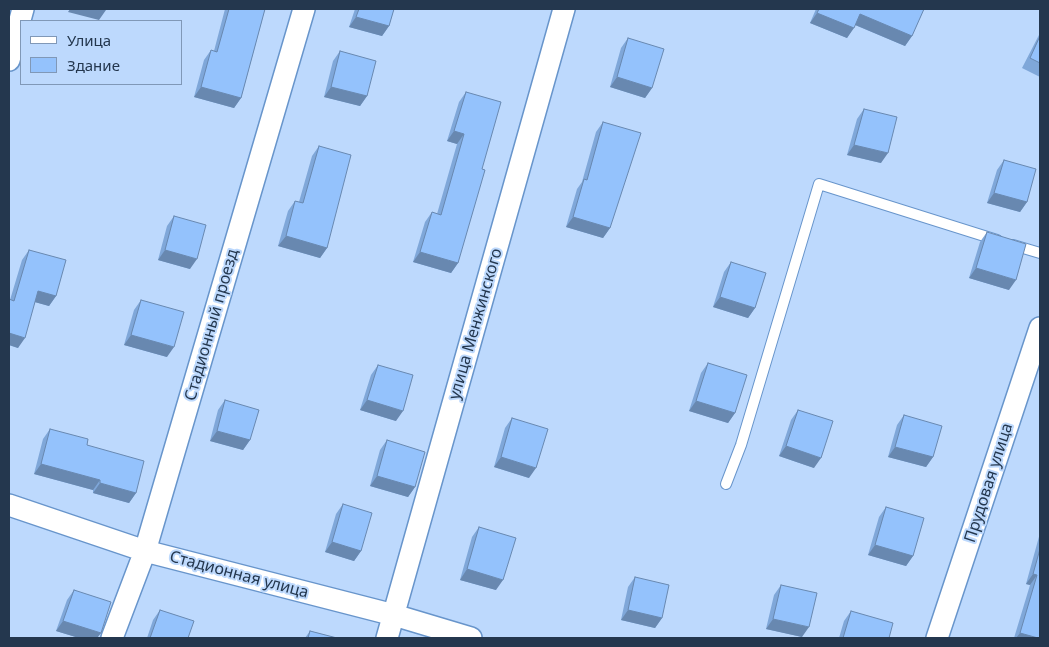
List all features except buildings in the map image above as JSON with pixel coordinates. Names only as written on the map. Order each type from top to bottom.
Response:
[{"type":"street","points":[[9,60],[23,9]]},
{"type":"street","name":"Стадионный проезд","points":[[112,638],[145,551],[304,9]]},
{"type":"street","name":"улица Менжинского","points":[[387,638],[564,9]]},
{"type":"street","name":"Прудовая улица","points":[[937,638],[1040,328]]},
{"type":"street","name":"Стадионная улица","points":[[9,505],[145,551],[471,638]]},
{"type":"lane","points":[[726,484],[741,444],[818,184],[1040,253]]}]
